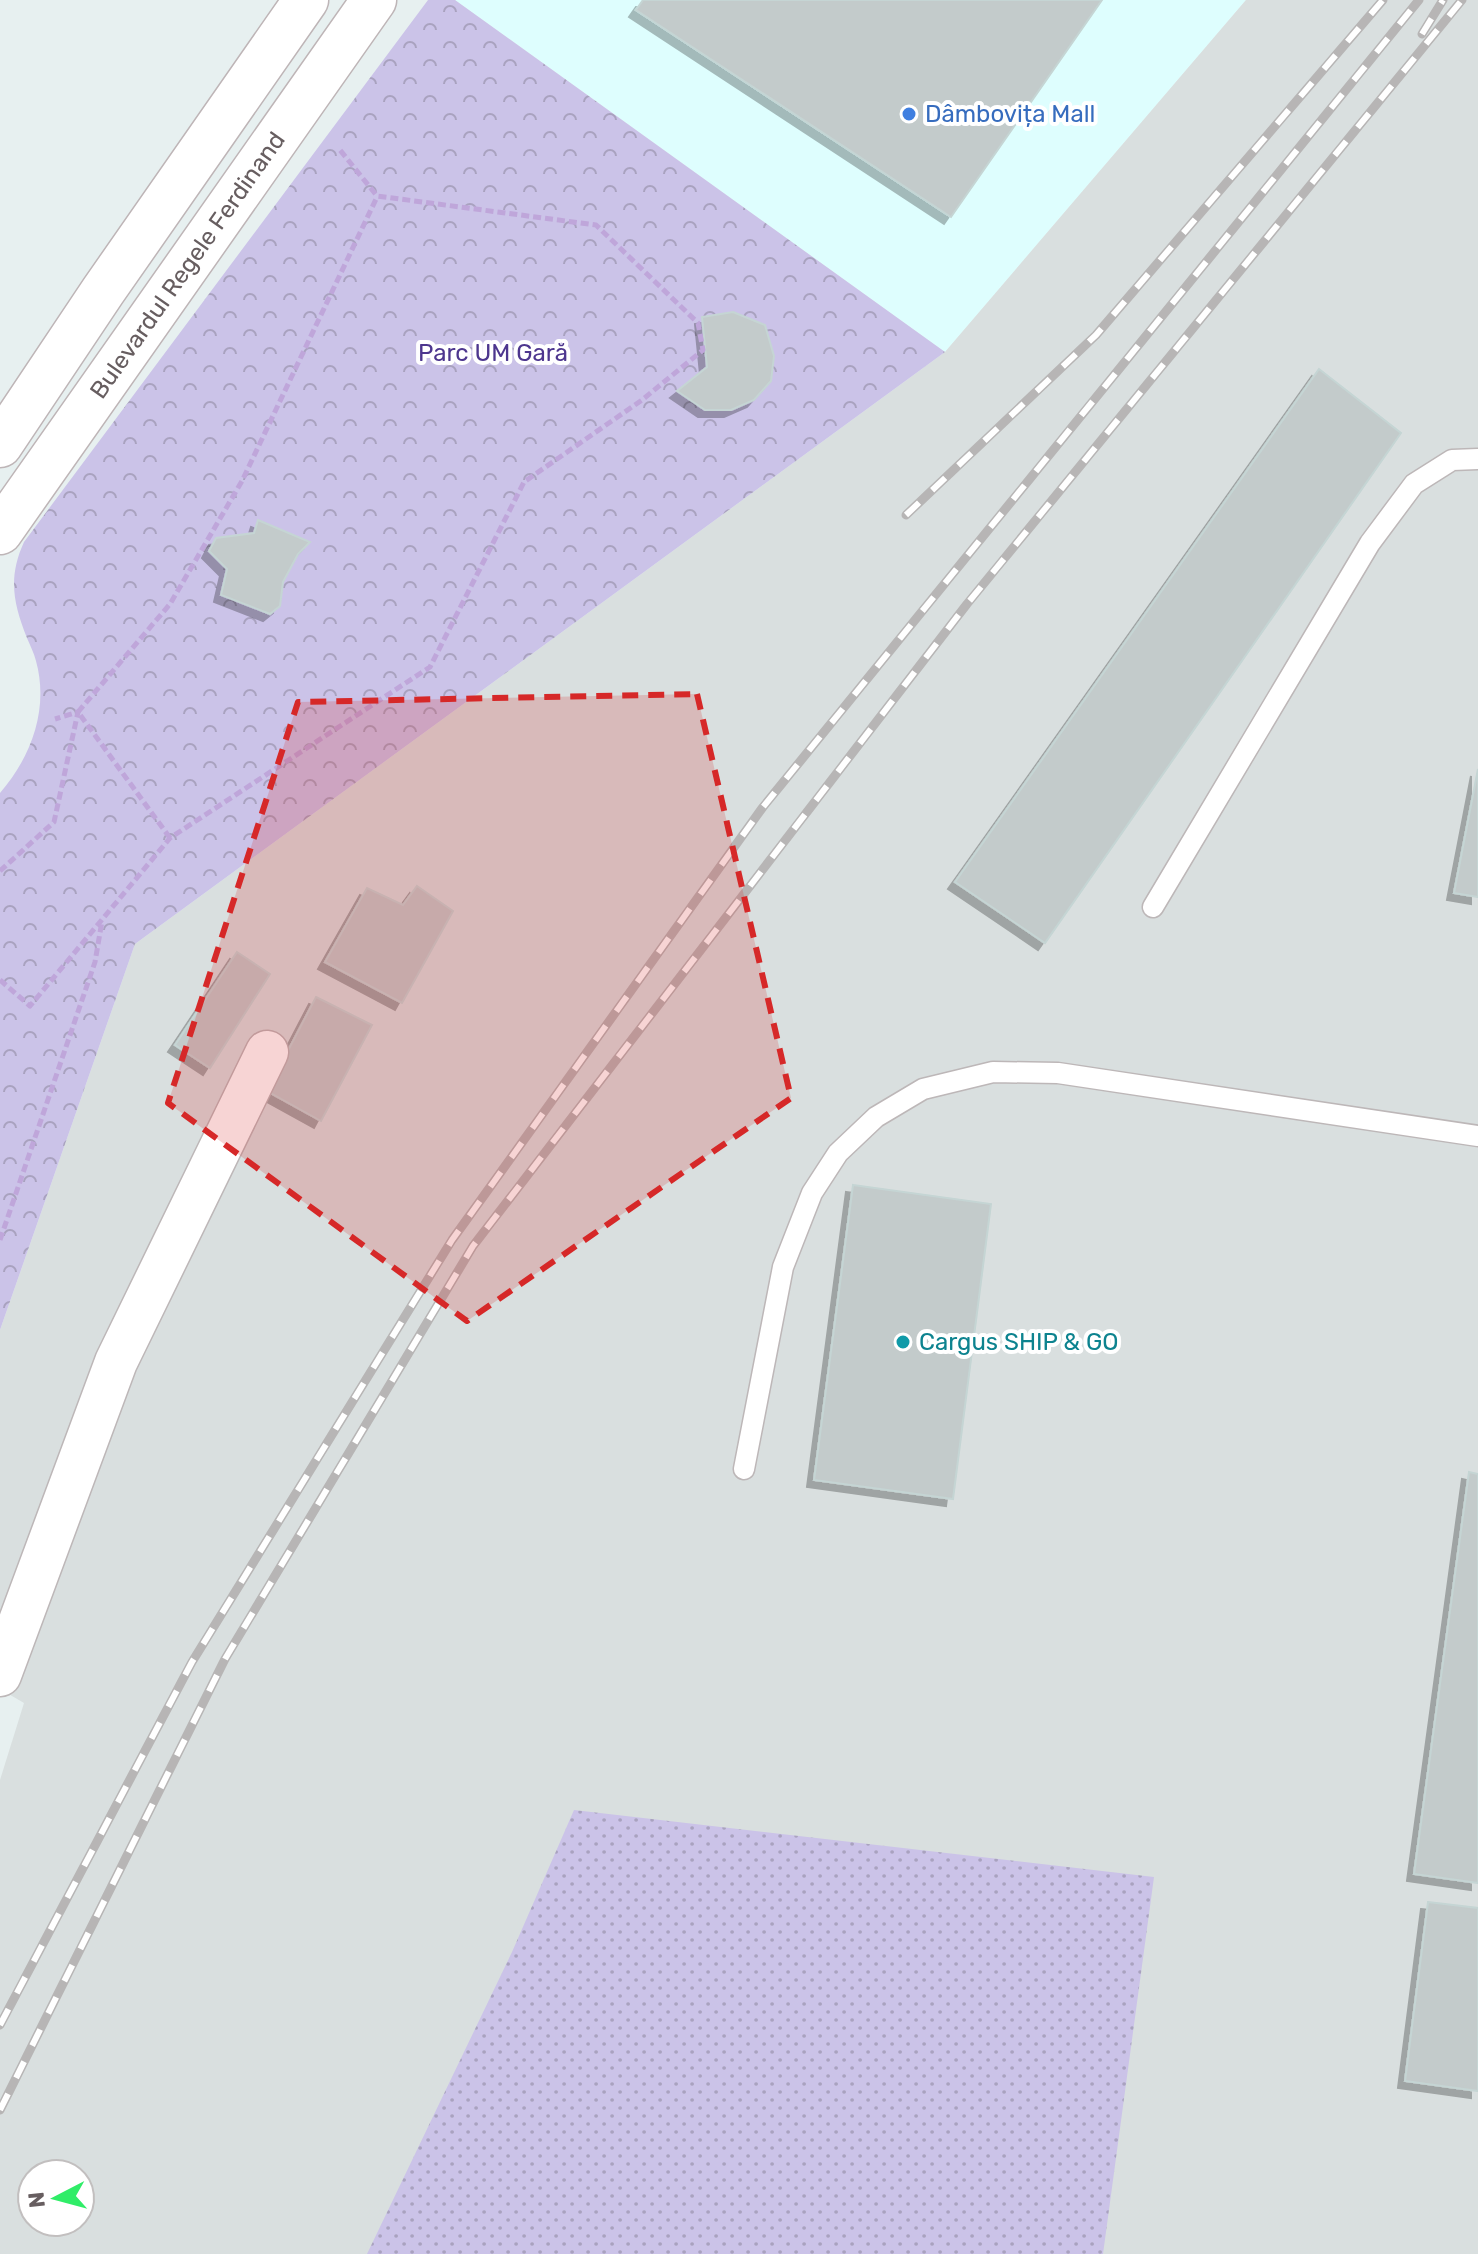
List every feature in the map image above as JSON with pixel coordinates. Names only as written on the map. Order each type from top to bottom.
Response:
[{"type":"main road","points":[[0,445],[306,0]]},
{"type":"main road","name":"Bulevardul Regele Ferdinand","points":[[0,532],[374,0]]},
{"type":"street","points":[[0,1675],[116,1362],[267,1052]]},
{"type":"lane","points":[[1153,907],[1370,543],[1414,484],[1452,460],[1478,459]]},
{"type":"lane","points":[[744,1469],[783,1267],[812,1193],[838,1153],[876,1117],[923,1089],[993,1072],[1058,1073],[1478,1136]]},
{"type":"path","points":[[0,980],[30,1006],[170,838],[430,667],[524,482],[642,400],[703,350],[698,323],[596,225],[377,196],[340,150]]},
{"type":"path","points":[[0,871],[54,822],[78,712],[170,604],[242,481],[377,196]]},
{"type":"path","points":[[55,719],[78,712]]},
{"type":"path","points":[[78,712],[170,838]]},
{"type":"path","points":[[0,1240],[95,962],[102,920]]},
{"type":"highlighted area","points":[[697,694],[791,1098],[467,1321],[168,1103],[298,702]]},
{"type":"shaded area","points":[[455,0],[1246,0],[945,352]]},
{"type":"shaded area","points":[[1246,0],[1478,0],[1478,2254],[0,2254],[0,1780],[24,1703],[0,1689],[0,1330],[135,944],[945,352]]},
{"type":"green space","name":"Parc UM Gară","points":[[428,0],[455,0],[945,352],[135,944],[0,1330],[0,793],[29,747],[39,714],[40,696],[36,661],[22,625],[14,590],[19,555],[24,542]]},
{"type":"green space","points":[[574,1810],[1154,1877],[1103,2254],[367,2254],[512,1952]]},
{"type":"building","name":"Dâmbovița Mall","points":[[643,0],[1102,0],[951,217],[636,10]]},
{"type":"building","points":[[733,312],[765,325],[774,356],[771,381],[754,400],[731,410],[705,410],[677,391],[707,367],[702,317]]},
{"type":"building","points":[[1319,369],[1401,433],[1045,943],[955,882]]},
{"type":"building","points":[[258,520],[310,542],[298,554],[283,582],[280,606],[270,614],[221,595],[227,569],[209,551],[216,538],[254,533]]},
{"type":"building","points":[[1478,769],[1478,897],[1454,893]]},
{"type":"building","points":[[417,886],[453,911],[402,1003],[325,962],[367,888],[403,905]]},
{"type":"building","points":[[237,952],[270,974],[210,1068],[175,1045]]},
{"type":"building","points":[[316,997],[372,1025],[321,1121],[267,1091]]},
{"type":"building","name":"Cargus SHIP & GO","points":[[853,1185],[991,1204],[953,1499],[814,1480]]},
{"type":"building","points":[[1469,1472],[1478,1474],[1478,1883],[1414,1874]]},
{"type":"building","points":[[1428,1902],[1478,1908],[1478,2091],[1405,2081]]},
{"type":"railway","points":[[906,515],[1096,335],[1383,0]]},
{"type":"railway","points":[[0,2025],[192,1662],[452,1240],[763,807],[1419,0]]},
{"type":"railway","points":[[1422,34],[1443,0]]},
{"type":"railway","points":[[0,2110],[225,1659],[473,1246],[967,604],[1462,0]]},
{"type":"place","name":"Dâmbovița Mall","points":[[909,114]]},
{"type":"place","name":"Cargus SHIP & GO","points":[[903,1342]]}]
